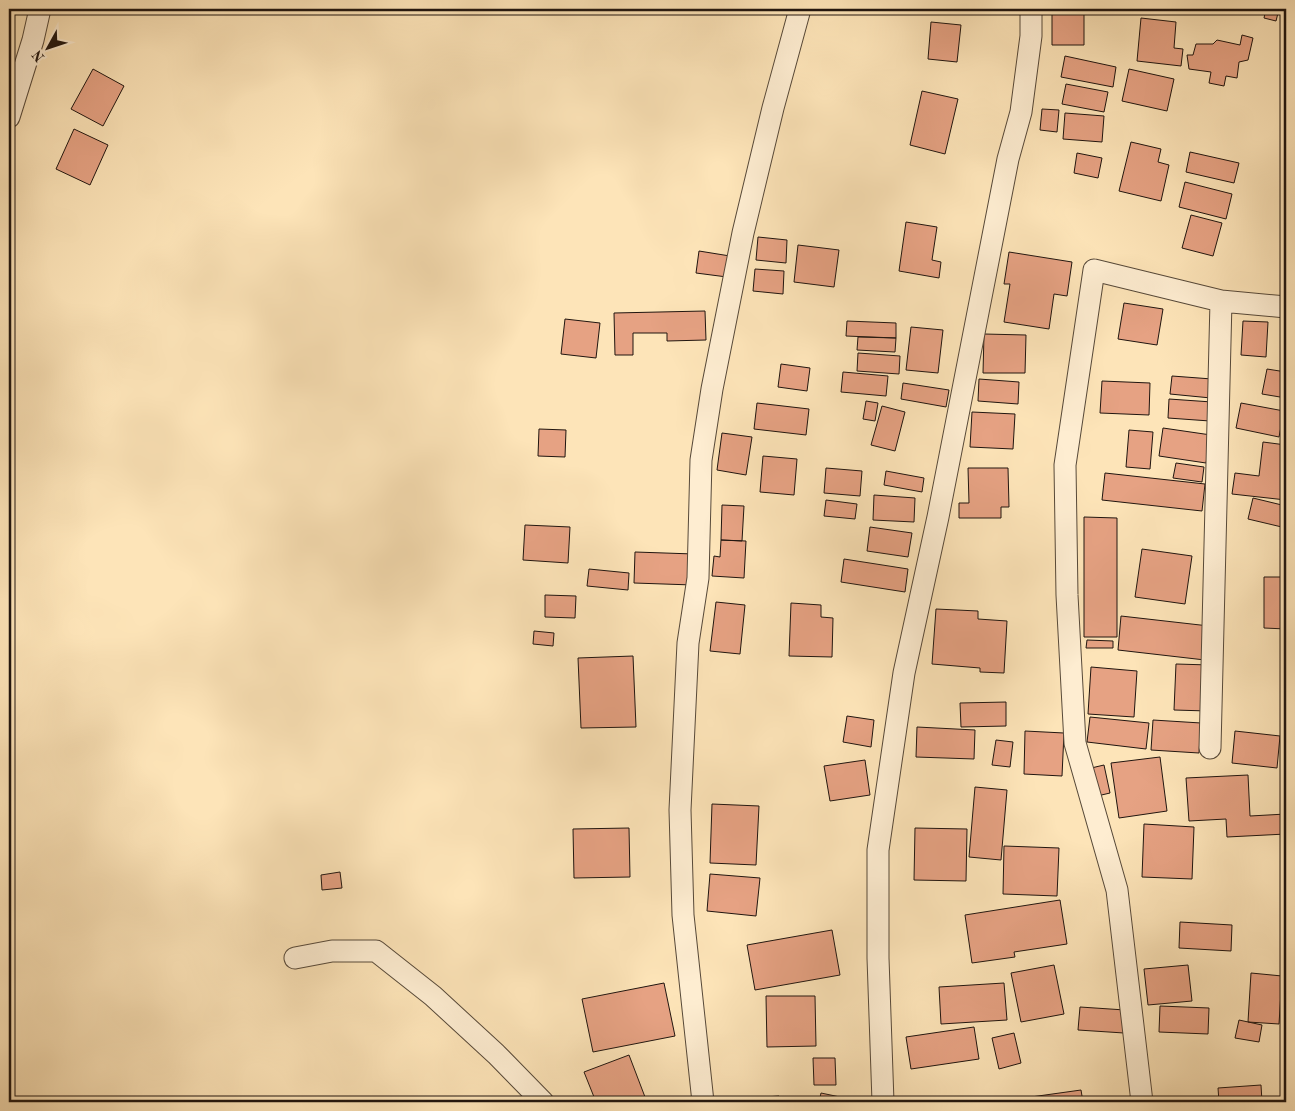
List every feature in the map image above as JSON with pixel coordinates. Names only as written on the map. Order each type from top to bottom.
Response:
[{"type":"street","points":[[9,117],[33,40],[40,9]]},
{"type":"street","points":[[703,1102],[683,915],[680,810],[688,643],[698,578],[700,460],[743,233],[773,108],[800,9]]},
{"type":"street","points":[[883,1102],[878,958],[878,850],[904,672],[938,517],[1008,159],[1021,112],[1031,36],[1030,9]]},
{"type":"street","points":[[1142,1102],[1117,890],[1074,743],[1067,595],[1064,465],[1094,270],[1221,301],[1286,307]]},
{"type":"street","points":[[1210,748],[1221,301]]},
{"type":"street","points":[[295,958],[332,951],[376,951],[434,996],[496,1054],[543,1102]]},
{"type":"building","points":[[1052,9],[1084,9],[1084,45],[1052,45]]},
{"type":"building","points":[[1266,9],[1279,9],[1276,21],[1264,18]]},
{"type":"building","points":[[1141,18],[1176,22],[1174,48],[1183,49],[1181,66],[1137,61]]},
{"type":"building","points":[[931,22],[961,25],[957,62],[928,59]]},
{"type":"building","points":[[1242,35],[1253,38],[1248,60],[1239,62],[1237,78],[1226,76],[1224,86],[1209,83],[1211,72],[1189,69],[1187,55],[1193,55],[1196,44],[1213,44],[1217,40],[1240,45]]},
{"type":"building","points":[[1065,56],[1116,67],[1113,87],[1061,77]]},
{"type":"building","points":[[93,69],[124,86],[103,126],[71,109]]},
{"type":"building","points":[[1129,69],[1174,79],[1167,111],[1122,101]]},
{"type":"building","points":[[1066,84],[1108,92],[1104,112],[1062,104]]},
{"type":"building","points":[[922,91],[958,99],[945,154],[910,145]]},
{"type":"building","points":[[1042,109],[1059,110],[1057,132],[1040,130]]},
{"type":"building","points":[[1065,113],[1104,116],[1102,142],[1063,139]]},
{"type":"building","points":[[74,129],[108,145],[90,185],[56,169]]},
{"type":"building","points":[[1131,142],[1161,149],[1158,162],[1169,165],[1161,201],[1119,191]]},
{"type":"building","points":[[1190,152],[1239,163],[1234,183],[1186,172]]},
{"type":"building","points":[[1077,153],[1102,158],[1098,178],[1074,173]]},
{"type":"building","points":[[1185,182],[1232,194],[1226,219],[1179,207]]},
{"type":"building","points":[[1191,215],[1222,223],[1213,256],[1182,248]]},
{"type":"building","points":[[906,222],[937,227],[932,260],[941,262],[939,278],[899,271]]},
{"type":"building","points":[[758,237],[787,240],[786,263],[756,260]]},
{"type":"building","points":[[798,245],[839,250],[834,287],[794,282]]},
{"type":"building","points":[[699,251],[730,256],[727,277],[696,273]]},
{"type":"building","points":[[1009,252],[1072,262],[1067,296],[1054,294],[1049,329],[1004,322],[1010,284],[1004,284]]},
{"type":"building","points":[[755,269],[784,271],[783,294],[753,291]]},
{"type":"building","points":[[1124,303],[1163,309],[1157,345],[1118,339]]},
{"type":"building","points":[[705,311],[706,340],[667,341],[667,333],[633,333],[633,355],[615,355],[614,313]]},
{"type":"building","points":[[565,319],[600,323],[596,358],[561,354]]},
{"type":"building","points":[[847,321],[896,323],[896,338],[846,336]]},
{"type":"building","points":[[1243,321],[1268,322],[1266,357],[1241,355]]},
{"type":"building","points":[[911,327],[943,330],[938,373],[906,370]]},
{"type":"building","points":[[984,334],[1026,335],[1025,373],[983,373]]},
{"type":"building","points":[[858,337],[896,338],[895,352],[857,350]]},
{"type":"building","points":[[858,353],[900,356],[899,374],[857,371]]},
{"type":"building","points":[[781,364],[810,368],[807,391],[778,387]]},
{"type":"building","points":[[1267,369],[1286,372],[1286,398],[1262,394]]},
{"type":"building","points":[[843,372],[888,376],[886,396],[841,392]]},
{"type":"building","points":[[1172,376],[1212,379],[1211,398],[1170,394]]},
{"type":"building","points":[[979,379],[1019,382],[1018,404],[978,401]]},
{"type":"building","points":[[1102,381],[1150,383],[1149,415],[1100,413]]},
{"type":"building","points":[[903,383],[949,390],[946,407],[901,399]]},
{"type":"building","points":[[1169,399],[1212,402],[1210,421],[1168,418]]},
{"type":"building","points":[[866,401],[878,403],[875,421],[863,419]]},
{"type":"building","points":[[757,403],[809,409],[806,435],[754,429]]},
{"type":"building","points":[[1241,403],[1284,411],[1279,437],[1236,428]]},
{"type":"building","points":[[882,406],[905,412],[895,451],[871,445]]},
{"type":"building","points":[[972,412],[1015,414],[1013,449],[970,447]]},
{"type":"building","points":[[1163,428],[1211,435],[1206,463],[1159,456]]},
{"type":"building","points":[[539,429],[566,430],[565,457],[538,456]]},
{"type":"building","points":[[1129,430],[1153,432],[1150,469],[1126,467]]},
{"type":"building","points":[[722,433],[752,437],[746,475],[717,470]]},
{"type":"building","points":[[1263,442],[1286,445],[1286,500],[1232,494],[1235,473],[1259,476]]},
{"type":"building","points":[[763,456],[797,459],[794,495],[760,492]]},
{"type":"building","points":[[1176,463],[1204,467],[1202,482],[1173,478]]},
{"type":"building","points":[[826,468],[862,471],[860,496],[824,493]]},
{"type":"building","points":[[968,468],[1008,468],[1009,507],[1001,507],[1001,518],[959,518],[959,503],[969,503]]},
{"type":"building","points":[[886,471],[924,478],[922,492],[884,485]]},
{"type":"building","points":[[1105,473],[1205,484],[1202,511],[1102,500]]},
{"type":"building","points":[[874,495],[915,498],[914,522],[873,520]]},
{"type":"building","points":[[1253,498],[1286,506],[1286,528],[1248,519]]},
{"type":"building","points":[[826,500],[857,504],[855,519],[824,516]]},
{"type":"building","points":[[722,505],[744,506],[742,541],[721,540]]},
{"type":"building","points":[[1084,517],[1117,518],[1117,637],[1084,637]]},
{"type":"building","points":[[525,525],[570,527],[568,563],[523,560]]},
{"type":"building","points":[[870,527],[912,533],[908,557],[867,551]]},
{"type":"building","points":[[721,540],[746,541],[744,578],[712,576],[714,556],[720,557]]},
{"type":"building","points":[[1142,549],[1192,556],[1185,604],[1135,597]]},
{"type":"building","points":[[635,552],[694,554],[693,585],[634,583]]},
{"type":"building","points":[[844,559],[908,569],[905,592],[841,582]]},
{"type":"building","points":[[589,569],[629,573],[628,590],[587,586]]},
{"type":"building","points":[[1264,577],[1286,577],[1286,629],[1264,628]]},
{"type":"building","points":[[545,595],[576,596],[575,618],[545,617]]},
{"type":"building","points":[[716,602],[745,605],[740,654],[710,651]]},
{"type":"building","points":[[791,603],[821,605],[821,617],[833,618],[832,657],[789,656]]},
{"type":"building","points":[[936,609],[978,611],[978,619],[1007,621],[1004,673],[980,672],[980,668],[932,664]]},
{"type":"building","points":[[1121,616],[1209,626],[1205,660],[1118,650]]},
{"type":"building","points":[[534,631],[554,633],[553,646],[533,644]]},
{"type":"building","points":[[1087,640],[1113,641],[1113,648],[1086,648]]},
{"type":"building","points":[[633,656],[636,727],[581,728],[578,658]]},
{"type":"building","points":[[1176,664],[1210,665],[1208,711],[1174,710]]},
{"type":"building","points":[[1091,667],[1137,671],[1134,717],[1088,714]]},
{"type":"building","points":[[1006,702],[1006,726],[961,727],[960,703]]},
{"type":"building","points":[[847,716],[874,720],[871,747],[843,742]]},
{"type":"building","points":[[1090,717],[1149,723],[1146,749],[1087,742]]},
{"type":"building","points":[[1153,720],[1201,723],[1199,753],[1151,750]]},
{"type":"building","points":[[917,727],[975,730],[974,759],[916,757]]},
{"type":"building","points":[[1025,731],[1064,733],[1062,776],[1024,774]]},
{"type":"building","points":[[1235,731],[1280,736],[1277,768],[1232,763]]},
{"type":"building","points":[[996,740],[1013,742],[1010,767],[992,765]]},
{"type":"building","points":[[1283,743],[1286,743],[1286,792],[1284,792]]},
{"type":"building","points":[[1160,757],[1167,811],[1119,818],[1111,763]]},
{"type":"building","points":[[865,760],[870,795],[830,801],[824,766]]},
{"type":"building","points":[[1104,765],[1110,793],[1093,797],[1087,769]]},
{"type":"building","points":[[1248,775],[1250,816],[1286,814],[1286,834],[1227,837],[1226,819],[1189,821],[1186,778]]},
{"type":"building","points":[[975,787],[1007,790],[1001,860],[969,857]]},
{"type":"building","points":[[712,804],[759,806],[756,865],[710,863]]},
{"type":"building","points":[[1144,824],[1194,827],[1192,879],[1142,877]]},
{"type":"building","points":[[629,828],[630,877],[574,878],[573,829]]},
{"type":"building","points":[[915,828],[967,829],[966,881],[914,880]]},
{"type":"building","points":[[1004,846],[1059,848],[1057,896],[1003,894]]},
{"type":"building","points":[[340,872],[342,888],[322,890],[321,875]]},
{"type":"building","points":[[710,874],[760,878],[756,916],[707,911]]},
{"type":"building","points":[[1060,900],[1067,944],[1014,952],[1015,957],[972,963],[965,915]]},
{"type":"building","points":[[1180,922],[1232,925],[1231,951],[1179,948]]},
{"type":"building","points":[[832,930],[840,975],[755,990],[747,945]]},
{"type":"building","points":[[1054,965],[1064,1014],[1021,1022],[1011,973]]},
{"type":"building","points":[[1188,965],[1192,1001],[1148,1005],[1144,969]]},
{"type":"building","points":[[1251,973],[1282,976],[1279,1024],[1248,1022]]},
{"type":"building","points":[[664,983],[675,1036],[593,1052],[582,999]]},
{"type":"building","points":[[1004,983],[1007,1020],[941,1024],[939,987]]},
{"type":"building","points":[[766,996],[815,996],[816,1046],[767,1047]]},
{"type":"building","points":[[1160,1006],[1209,1008],[1208,1034],[1159,1032]]},
{"type":"building","points":[[1080,1007],[1125,1010],[1124,1033],[1078,1030]]},
{"type":"building","points":[[1239,1020],[1262,1025],[1259,1042],[1235,1038]]},
{"type":"building","points":[[974,1027],[979,1059],[911,1069],[906,1037]]},
{"type":"building","points":[[1014,1033],[1021,1063],[999,1069],[992,1038]]},
{"type":"building","points":[[629,1055],[645,1097],[630,1102],[596,1102],[584,1072]]},
{"type":"building","points":[[813,1058],[835,1058],[836,1085],[814,1085]]},
{"type":"building","points":[[1261,1085],[1262,1102],[1219,1102],[1218,1088]]},
{"type":"building","points":[[1081,1090],[1083,1102],[1032,1102],[1031,1097]]},
{"type":"building","points":[[821,1093],[859,1101],[859,1102],[819,1102]]},
{"type":"building","points":[[779,1096],[779,1102],[726,1102],[725,1100]]},
{"type":"building","points":[[1213,1099],[1213,1102],[1158,1102]]}]
